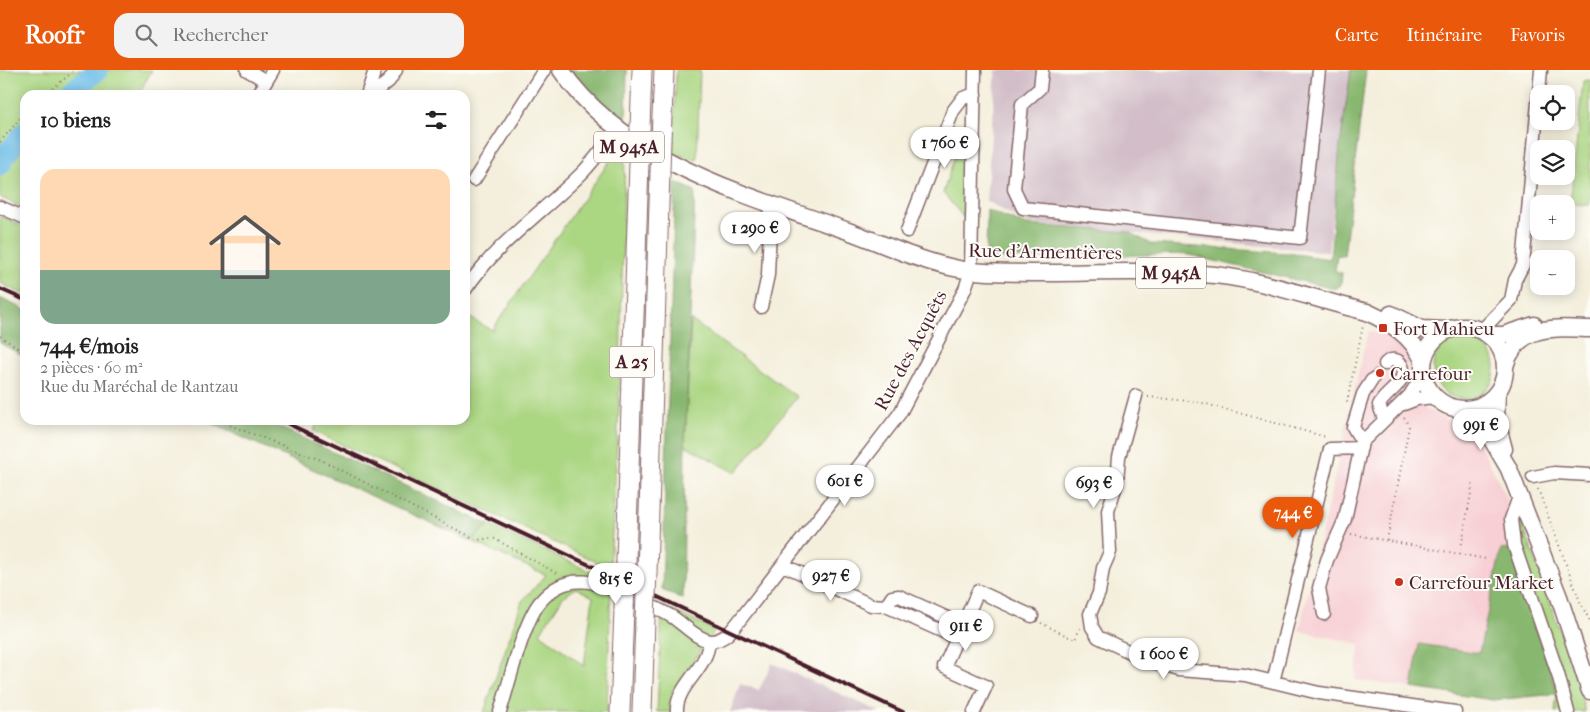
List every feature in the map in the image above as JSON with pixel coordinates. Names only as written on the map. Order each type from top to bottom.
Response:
[{"type":"highway","name":"A 25","points":[[620,712],[642,70]]},
{"type":"highway","name":"A 25","points":[[642,712],[664,70]]},
{"type":"main road","name":"Rue d'Armentières","points":[[548,70],[573,100],[615,132],[671,161],[732,190],[944,266],[971,271],[1210,274],[1367,312],[1392,314],[1422,329],[1446,330]]},
{"type":"main road","name":"Rue d'Armentières","points":[[561,70],[582,97],[615,132]]},
{"type":"main road","name":"Rue d'Armentières","points":[[1367,312],[1386,321],[1406,335],[1416,346],[1423,367]]},
{"type":"main road","points":[[1553,328],[1539,330],[1523,338],[1511,352],[1504,380],[1497,393],[1478,407],[1461,409],[1450,407],[1434,397],[1426,384],[1423,367],[1430,345],[1446,330],[1467,326],[1503,335],[1532,325],[1553,328],[1590,329]]},
{"type":"main road","points":[[1486,332],[1502,351],[1506,366]]},
{"type":"main road","points":[[1497,393],[1496,419],[1517,487],[1562,606],[1590,688]]},
{"type":"main road","points":[[1461,409],[1475,419],[1488,434],[1517,487]]},
{"type":"street","points":[[247,70],[270,76],[261,90]]},
{"type":"street","points":[[369,90],[375,70]]},
{"type":"street","points":[[377,90],[389,81],[396,70]]},
{"type":"street","points":[[474,180],[544,70]]},
{"type":"street","points":[[971,271],[975,70]]},
{"type":"street","points":[[1042,70],[1040,88],[1022,104],[1014,189],[1023,208],[1300,238],[1319,70]]},
{"type":"street","points":[[1486,332],[1511,300],[1515,280],[1523,265],[1541,70]]},
{"type":"street","points":[[907,231],[953,111],[963,98],[974,94]]},
{"type":"street","points":[[470,283],[480,268],[583,172],[615,132]]},
{"type":"street","points":[[761,307],[768,275],[771,204]]},
{"type":"street","points":[[0,207],[20,216]]},
{"type":"street","name":"Rue des Acquêts","points":[[709,641],[719,640],[727,635],[900,413],[965,288],[971,271]]},
{"type":"street","points":[[1384,420],[1379,410],[1379,405],[1400,382],[1403,372],[1402,364],[1396,360],[1389,360],[1385,364]]},
{"type":"street","points":[[1324,614],[1319,588],[1327,560],[1340,532],[1361,445],[1413,391],[1423,367]]},
{"type":"street","points":[[1361,445],[1353,427],[1363,394],[1372,380]]},
{"type":"street","points":[[1136,396],[1119,457],[1117,482],[1108,511],[1110,552],[1103,568],[1099,593],[1090,610],[1090,623],[1094,633],[1103,640],[1164,666],[1188,671],[1245,675],[1319,693],[1455,712]]},
{"type":"street","points":[[1397,408],[1413,400],[1434,397]]},
{"type":"street","points":[[1273,682],[1330,449],[1361,445]]},
{"type":"street","points":[[1533,477],[1554,473],[1590,475]]},
{"type":"street","points":[[1517,487],[1511,520],[1514,545],[1558,674],[1568,712]]},
{"type":"street","points":[[783,565],[871,605],[886,606],[957,638]]},
{"type":"street","points":[[500,712],[535,610],[554,590],[574,582],[591,582],[606,586],[666,613],[709,641],[706,658],[680,695],[677,712]]},
{"type":"street","points":[[974,712],[986,686],[944,667],[978,591],[1032,616]]},
{"type":"street","points":[[886,606],[892,597],[897,595],[963,625]]},
{"type":"path","points":[[51,90],[75,70]]},
{"type":"path","points":[[0,142],[20,119]]},
{"type":"path","points":[[1346,403],[1367,312]]},
{"type":"path","points":[[0,336],[20,350]]},
{"type":"path","points":[[1136,396],[1199,402],[1338,440],[1336,449]]},
{"type":"path","points":[[1387,540],[1409,427],[1403,415],[1416,405],[1413,400]]},
{"type":"path","points":[[229,425],[321,460],[477,540],[493,538],[574,582]]},
{"type":"path","points":[[1533,477],[1581,604],[1590,621]]},
{"type":"path","points":[[1460,554],[1473,482]]},
{"type":"path","points":[[1340,532],[1486,559]]},
{"type":"path","points":[[1032,616],[1037,621],[1076,640],[1081,625],[1090,623]]},
{"type":"shaded area","points":[[996,70],[1351,70],[1328,252],[1026,223],[986,201]]},
{"type":"shaded area","points":[[1368,331],[1393,337],[1409,350],[1407,382],[1425,408],[1475,435],[1507,498],[1512,549],[1501,550],[1479,653],[1420,644],[1412,688],[1355,680],[1360,644],[1299,631]]},
{"type":"shaded area","points":[[772,663],[880,712],[730,712],[740,684],[759,690]]},
{"type":"green space","points":[[0,70],[152,70],[141,90],[20,90],[20,207],[0,197]]},
{"type":"green space","points":[[571,70],[627,70],[626,123],[610,113],[596,100]]},
{"type":"green space","points":[[676,70],[700,70],[697,160],[673,154]]},
{"type":"green space","points":[[1351,70],[1366,70],[1344,256],[1337,255],[1335,271],[1342,273],[1341,285],[1335,289],[1185,254],[986,259],[987,210],[1026,225],[1129,232],[1151,244],[1287,253],[1330,259],[1340,146]]},
{"type":"green space","points":[[1590,80],[1590,205],[1575,204],[1575,195],[1571,195],[1572,185],[1575,185],[1575,157],[1583,81]]},
{"type":"green space","points":[[965,123],[964,218],[943,193]]},
{"type":"green space","points":[[618,149],[625,153],[619,409],[610,568],[313,431],[317,425],[470,425],[470,318],[492,330]]},
{"type":"green space","points":[[675,182],[695,191],[685,445],[683,599],[662,590]]},
{"type":"green space","points":[[0,216],[20,225],[20,293],[0,283]]},
{"type":"green space","points":[[0,298],[20,308],[20,354],[0,343]]},
{"type":"green space","points":[[691,320],[797,397],[735,473],[685,445]]},
{"type":"green space","points":[[1458,337],[1470,337],[1486,346],[1493,356],[1495,368],[1493,380],[1486,390],[1470,399],[1458,399],[1447,394],[1438,385],[1433,374],[1433,362],[1438,351],[1447,342]]},
{"type":"green space","points":[[215,425],[275,425],[489,525],[471,541]]},
{"type":"green space","points":[[1508,512],[1520,517],[1577,680],[1585,712],[1555,712],[1557,694],[1512,549]]},
{"type":"green space","points":[[489,525],[611,581],[607,712],[484,712],[522,601],[546,575],[471,541]],"holes":[[[576,588],[593,597],[584,666],[540,633],[563,597]]]},
{"type":"green space","points":[[1512,549],[1557,694],[1493,700],[1412,688],[1419,644],[1479,653],[1501,550]]},
{"type":"green space","points":[[662,606],[715,630],[672,692],[673,712],[657,712]]},
{"type":"waterway","points":[[73,90],[98,70]]},
{"type":"waterway","points":[[0,165],[4,157],[20,138]]},
{"type":"tunnel","points":[[1372,380],[1385,364]]},
{"type":"railway","points":[[0,289],[20,298]]},
{"type":"railway","points":[[291,425],[903,712]]},
{"type":"place","name":"Fort Mahieu","points":[[1383,328]]},
{"type":"place","name":"Carrefour","points":[[1380,373]]},
{"type":"place","name":"Carrefour Market","points":[[1399,582]]}]
